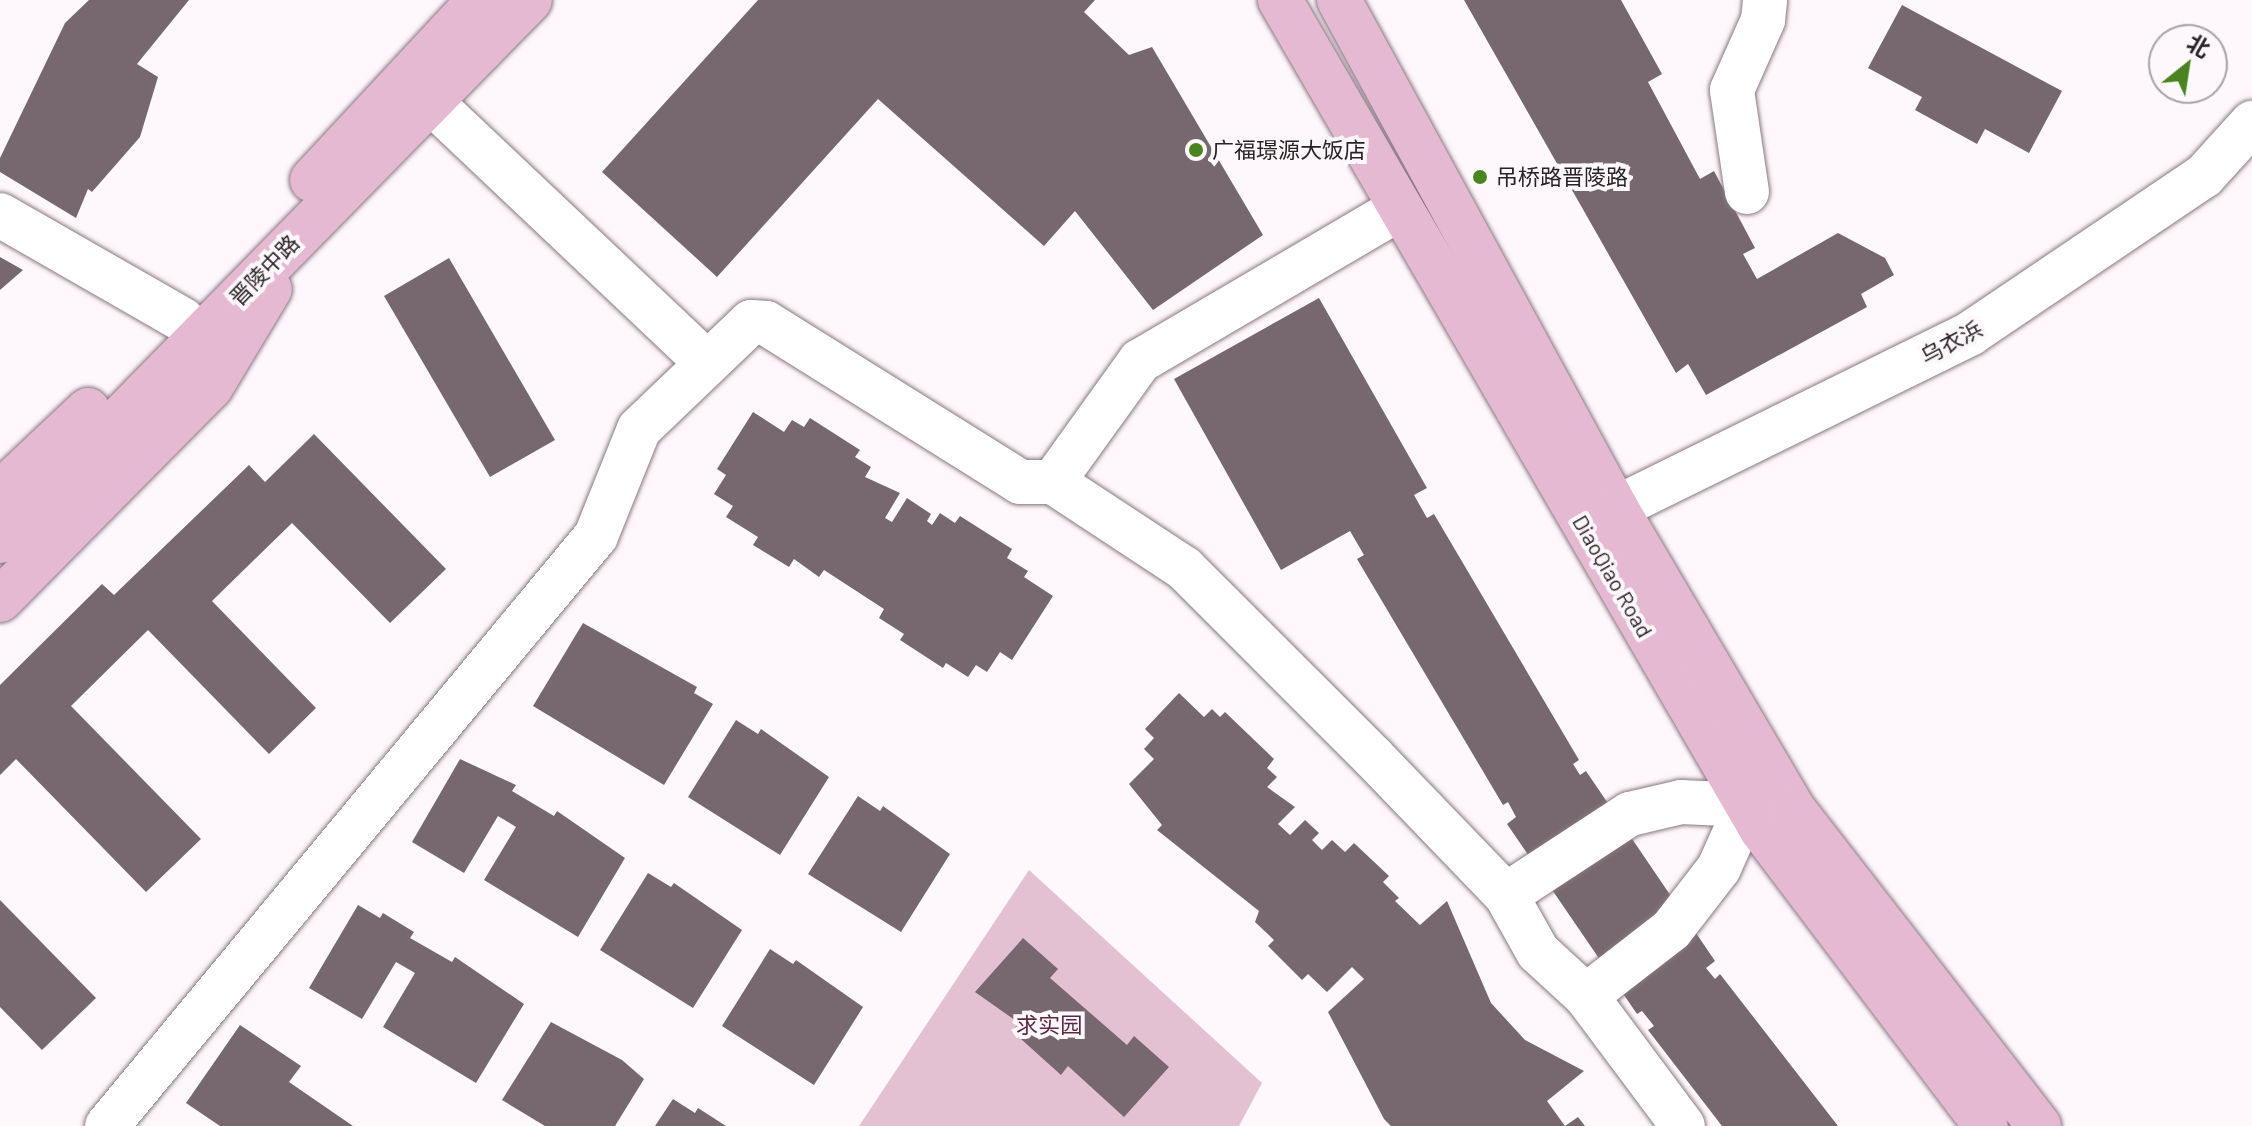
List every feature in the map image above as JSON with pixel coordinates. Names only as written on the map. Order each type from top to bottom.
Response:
[{"type":"main road","name":"晋陵中路","points":[[0,493],[183,320],[479,0]]},
{"type":"main road","name":"晋陵中路","points":[[0,541],[530,0]]},
{"type":"main road","name":"DiaoQiao Road","points":[[1280,0],[1747,805],[1986,1126]]},
{"type":"main road","name":"DiaoQiao Road","points":[[1339,0],[1616,508],[1794,810],[2039,1126]]},
{"type":"main road","points":[[0,600],[211,387],[309,224]]},
{"type":"street","points":[[1747,192],[1732,90],[1763,20],[1765,0]]},
{"type":"street","points":[[431,102],[706,362]]},
{"type":"street","name":"乌衣浜","points":[[1616,508],[1971,333],[2204,176],[2252,123]]},
{"type":"street","points":[[1053,482],[1140,361],[1399,209]]},
{"type":"street","points":[[0,215],[183,320]]},
{"type":"street","points":[[107,1126],[596,536],[639,429],[751,322],[766,323],[1020,482],[1053,482],[1184,568],[1506,895],[1538,952],[1586,996],[1683,1126]]},
{"type":"street","points":[[1506,895],[1630,814],[1681,802],[1747,805],[1719,868],[1671,930],[1586,996]]},
{"type":"green space","name":"求实园","points":[[1029,870],[1262,1083],[1239,1126],[859,1126]]},
{"type":"building","points":[[89,0],[189,0],[137,64],[158,77],[140,137],[92,192],[88,189],[76,218],[0,172],[0,158],[65,23]]},
{"type":"building","points":[[758,0],[1095,0],[1084,12],[1129,55],[1152,47],[1263,235],[1153,310],[1075,211],[1044,246],[878,99],[717,277],[602,172]]},
{"type":"building","points":[[1464,0],[1621,0],[1662,74],[1648,82],[1700,179],[1714,171],[1755,248],[1743,254],[1757,279],[1838,233],[1885,258],[1894,275],[1861,294],[1867,307],[1706,395],[1688,364],[1676,373]]},
{"type":"building","points":[[1902,5],[2062,91],[2029,153],[1985,129],[1977,144],[1915,110],[1922,97],[1868,68]]},
{"type":"building","points":[[0,257],[23,270],[0,290]]},
{"type":"building","points":[[449,258],[555,440],[490,477],[384,296]]},
{"type":"building","points":[[1319,298],[1427,488],[1414,495],[1427,518],[1434,514],[1579,760],[1573,764],[1580,775],[1586,771],[1715,961],[1706,968],[1715,979],[1720,974],[1838,1126],[1722,1126],[1648,1030],[1654,1026],[1642,1011],[1637,1014],[1507,824],[1516,817],[1508,802],[1503,805],[1357,559],[1364,555],[1350,531],[1281,570],[1174,379]]},
{"type":"building","points":[[753,412],[784,432],[792,420],[804,427],[810,418],[860,450],[855,457],[871,467],[865,477],[900,493],[885,518],[892,522],[907,498],[931,514],[927,521],[932,525],[940,513],[955,523],[960,516],[1012,549],[1007,558],[1028,571],[1024,577],[1053,596],[1012,660],[1000,652],[987,672],[976,665],[968,677],[946,663],[943,668],[900,640],[904,634],[879,618],[884,609],[824,570],[819,577],[794,559],[789,567],[753,545],[758,537],[726,517],[733,506],[714,494],[726,475],[717,469]]},
{"type":"building","points":[[314,434],[446,569],[390,623],[292,523],[212,601],[316,708],[269,754],[148,630],[71,706],[201,839],[146,892],[16,759],[0,775],[0,685],[102,584],[114,595],[249,465],[265,482]]},
{"type":"building","points":[[583,623],[697,687],[694,693],[713,704],[664,785],[533,706]]},
{"type":"building","points":[[1179,693],[1204,717],[1212,709],[1220,717],[1225,712],[1274,759],[1267,768],[1277,777],[1267,787],[1295,807],[1278,824],[1290,835],[1305,820],[1319,833],[1312,840],[1322,850],[1332,840],[1345,852],[1354,843],[1389,876],[1383,882],[1399,898],[1395,901],[1420,925],[1447,901],[1491,1003],[1525,1040],[1584,1071],[1547,1101],[1565,1126],[1391,1126],[1384,1119],[1328,1012],[1364,979],[1352,967],[1327,992],[1308,974],[1302,980],[1268,946],[1274,940],[1255,922],[1259,911],[1157,830],[1162,825],[1129,784],[1154,759],[1144,749],[1154,738],[1145,729]]},
{"type":"building","points":[[736,720],[758,734],[761,729],[829,777],[780,855],[688,797]]},
{"type":"building","points":[[460,759],[516,785],[512,791],[554,816],[557,811],[625,858],[578,937],[484,880],[516,827],[498,816],[464,873],[412,842]]},
{"type":"building","points":[[858,796],[880,811],[883,806],[950,854],[901,932],[808,874]]},
{"type":"building","points":[[648,873],[671,887],[674,883],[742,930],[693,1008],[600,950]]},
{"type":"building","points":[[0,900],[96,998],[42,1050],[0,1007]]},
{"type":"building","points":[[358,905],[380,918],[383,913],[414,932],[410,938],[452,962],[455,957],[524,1004],[476,1083],[383,1027],[415,973],[396,962],[362,1019],[309,988]]},
{"type":"building","points":[[1023,938],[1058,969],[1050,978],[1127,1045],[1134,1036],[1169,1067],[1124,1117],[1068,1066],[1061,1075],[1012,1031],[1019,1023],[975,992]]},
{"type":"building","points":[[770,949],[793,964],[796,960],[863,1007],[814,1085],[722,1026]]},
{"type":"building","points":[[551,1022],[622,1060],[644,1079],[615,1126],[545,1126],[502,1100]]},
{"type":"building","points":[[240,1025],[301,1066],[289,1082],[353,1126],[220,1126],[186,1103]]},
{"type":"building","points":[[673,1099],[695,1113],[698,1108],[726,1126],[655,1126]]},
{"type":"building","points":[[1578,1117],[1585,1126],[1565,1126]]},
{"type":"place","name":"广福璟源大饭店","points":[[1196,150]]},
{"type":"place","name":"吊桥路晋陵路","points":[[1480,177]]}]
